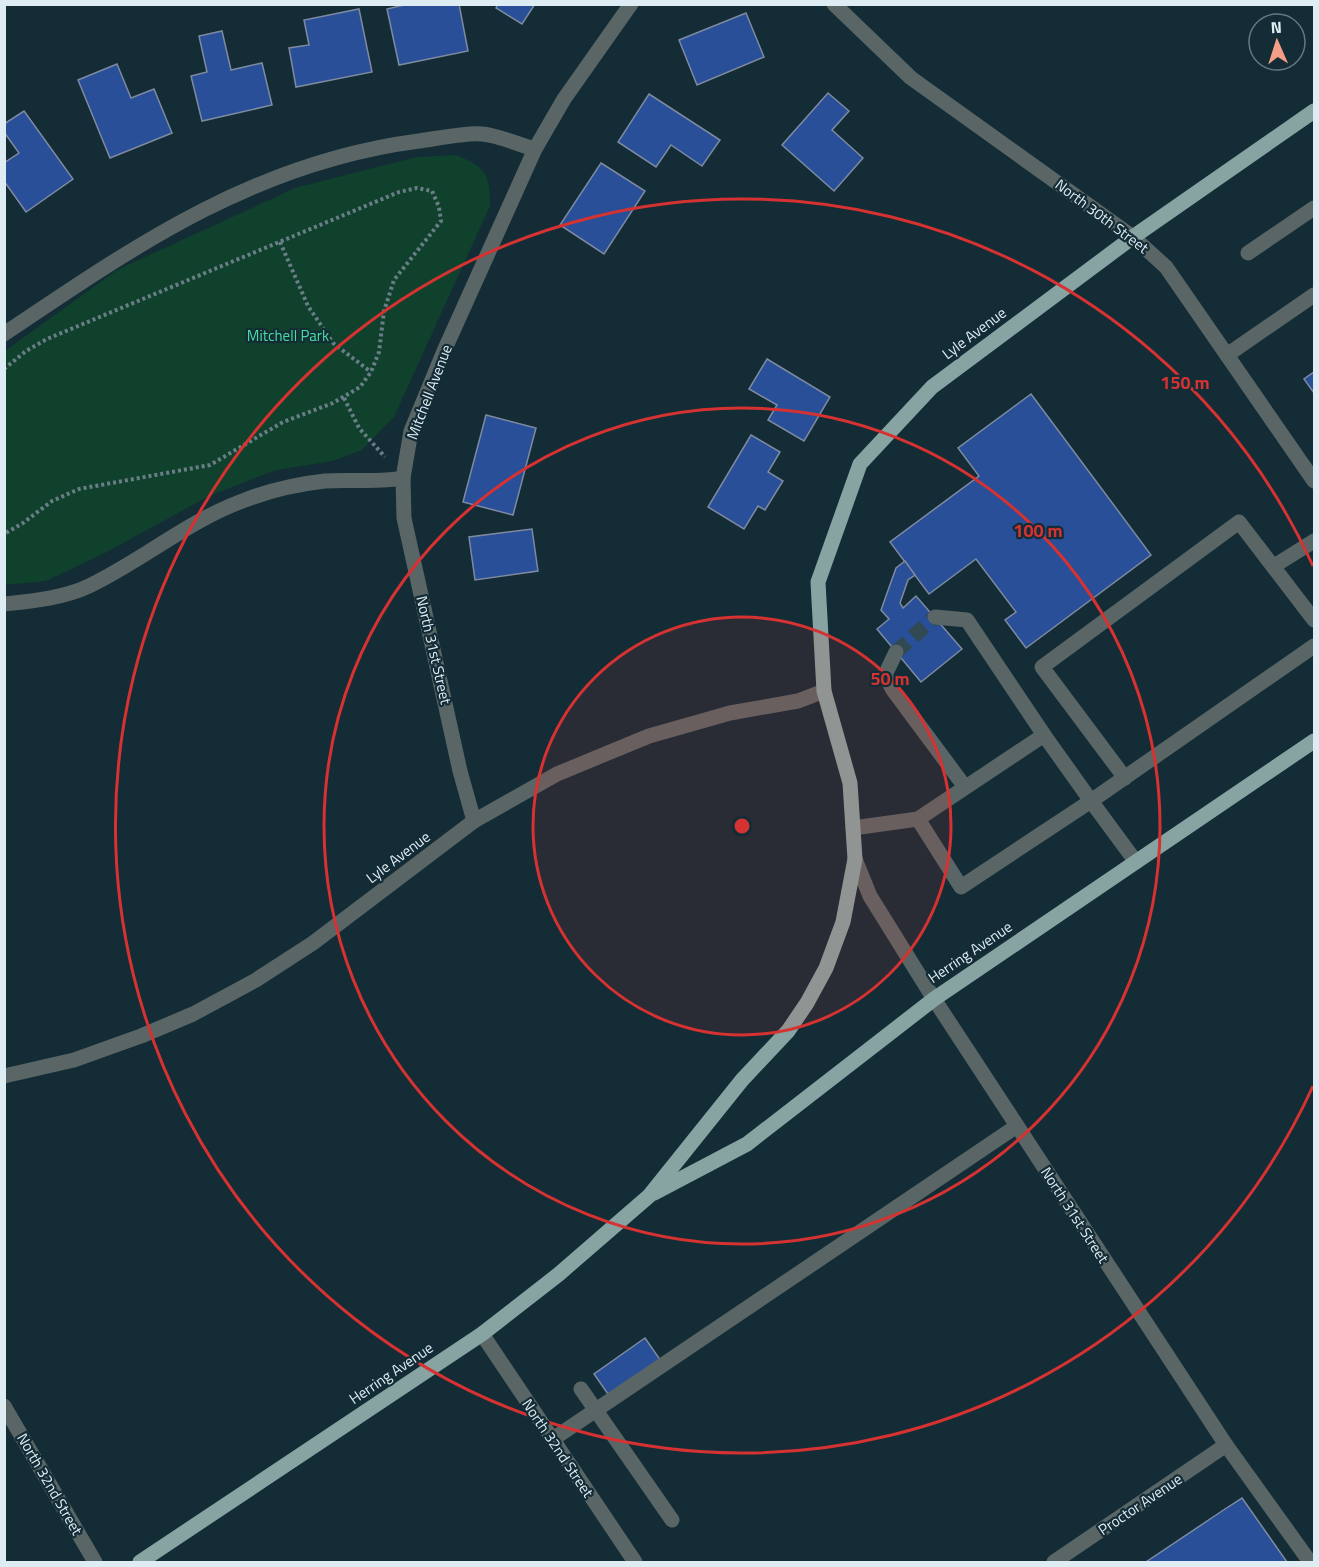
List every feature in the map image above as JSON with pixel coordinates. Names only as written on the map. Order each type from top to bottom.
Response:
[{"type":"main road","name":"Lyle Avenue","points":[[855,859],[850,783],[825,691],[818,582],[860,464],[932,387],[1133,237],[1314,111]]},
{"type":"main road","name":"Herring Avenue","points":[[649,1196],[747,1144],[934,999],[1314,741]]},
{"type":"main road","name":"Herring Avenue","points":[[140,1563],[482,1334],[559,1274],[649,1196],[742,1080],[788,1031],[807,1003],[825,968],[843,922],[855,859]]},
{"type":"street","name":"Mitchell Avenue","points":[[403,478],[411,431],[449,340],[535,149],[564,99],[632,4]]},
{"type":"street","name":"North 30th Street","points":[[834,4],[911,78],[1133,237],[1166,267],[1314,481]]},
{"type":"street","points":[[4,334],[163,230],[221,200],[282,176],[344,156],[394,145],[482,134],[535,149]]},
{"type":"street","points":[[1248,253],[1314,208]]},
{"type":"street","points":[[1227,355],[1314,295]]},
{"type":"street","points":[[4,604],[59,596],[88,587],[197,522],[244,500],[270,492],[326,481],[382,482],[403,478]]},
{"type":"street","name":"North 31st Street","points":[[403,478],[404,518],[460,771],[474,821]]},
{"type":"street","points":[[1125,778],[1042,667],[1239,522],[1314,620]]},
{"type":"street","points":[[1274,566],[1314,541]]},
{"type":"street","points":[[936,617],[967,620],[1044,735],[1136,862]]},
{"type":"street","points":[[918,819],[961,887],[1125,778],[1314,646]]},
{"type":"street","points":[[896,652],[885,675],[893,690],[965,787]]},
{"type":"street","name":"Lyle Avenue","points":[[4,1076],[74,1060],[141,1036],[193,1014],[256,980],[313,943],[474,821],[557,774],[649,736],[730,713],[798,701],[825,691]]},
{"type":"street","points":[[853,828],[918,819],[1044,735]]},
{"type":"street","name":"North 31st Street","points":[[855,859],[870,896],[934,999],[1226,1445],[1310,1563]]},
{"type":"street","points":[[553,1440],[1017,1126]]},
{"type":"street","name":"North 32nd Street","points":[[482,1334],[635,1563]]},
{"type":"street","points":[[580,1389],[672,1520]]},
{"type":"street","name":"North 32nd Street","points":[[4,1406],[95,1563]]},
{"type":"street","name":"Proctor Avenue","points":[[1054,1563],[1226,1445]]},
{"type":"path","points":[[4,369],[26,351],[47,339],[399,192],[417,188],[432,191],[439,207],[441,220],[394,280],[384,311],[379,352],[371,372],[360,387],[344,398],[283,422],[210,465],[79,489],[52,501],[4,534]]},
{"type":"path","points":[[280,242],[308,306],[333,343],[371,372]]},
{"type":"path","points":[[344,398],[359,428],[403,478]]},
{"type":"green space","name":"Mitchell Park","points":[[456,155],[474,164],[484,173],[489,186],[490,206],[394,417],[362,450],[333,461],[276,470],[209,496],[107,552],[46,581],[5,585],[5,351],[117,270],[295,188],[417,157]]},
{"type":"building","points":[[408,4],[459,4],[468,51],[399,65],[387,9]]},
{"type":"building","points":[[498,4],[535,4],[522,24],[496,8]]},
{"type":"building","points":[[359,9],[372,72],[296,87],[289,48],[309,45],[304,20]]},
{"type":"building","points":[[746,13],[764,57],[697,85],[679,40]]},
{"type":"building","points":[[222,31],[231,70],[262,63],[272,105],[202,121],[191,76],[207,72],[199,36]]},
{"type":"building","points":[[117,64],[131,98],[154,89],[172,133],[110,158],[78,80]]},
{"type":"building","points":[[828,93],[849,111],[832,130],[863,158],[834,191],[782,145]]},
{"type":"building","points":[[649,94],[720,140],[702,166],[671,145],[656,167],[618,142]]},
{"type":"building","points":[[24,111],[73,179],[26,212],[4,181],[4,163],[19,153],[4,132],[4,124]]},
{"type":"building","points":[[601,163],[645,191],[604,254],[560,225]]},
{"type":"building","points":[[767,359],[830,397],[804,441],[768,420],[777,405],[749,389]]},
{"type":"building","points":[[1314,372],[1314,393],[1304,379]]},
{"type":"building","points":[[1031,394],[1151,555],[1026,648],[1005,620],[1016,612],[976,559],[929,594],[890,542],[979,476],[958,448]]},
{"type":"building","points":[[486,415],[536,428],[513,515],[463,502]]},
{"type":"building","points":[[751,435],[780,452],[768,472],[783,481],[765,510],[758,506],[744,529],[708,507]]},
{"type":"building","points":[[532,529],[538,571],[475,580],[469,537]]},
{"type":"building","points":[[905,561],[915,575],[908,580],[900,603],[903,608],[916,596],[962,649],[921,682],[877,629],[889,619],[881,610],[896,568]]},
{"type":"building","points":[[645,1338],[661,1361],[610,1397],[594,1374]]},
{"type":"building","points":[[1242,1498],[1287,1562],[1146,1562],[1225,1509]]},
{"type":"tunnel","points":[[896,652],[935,617]]}]
